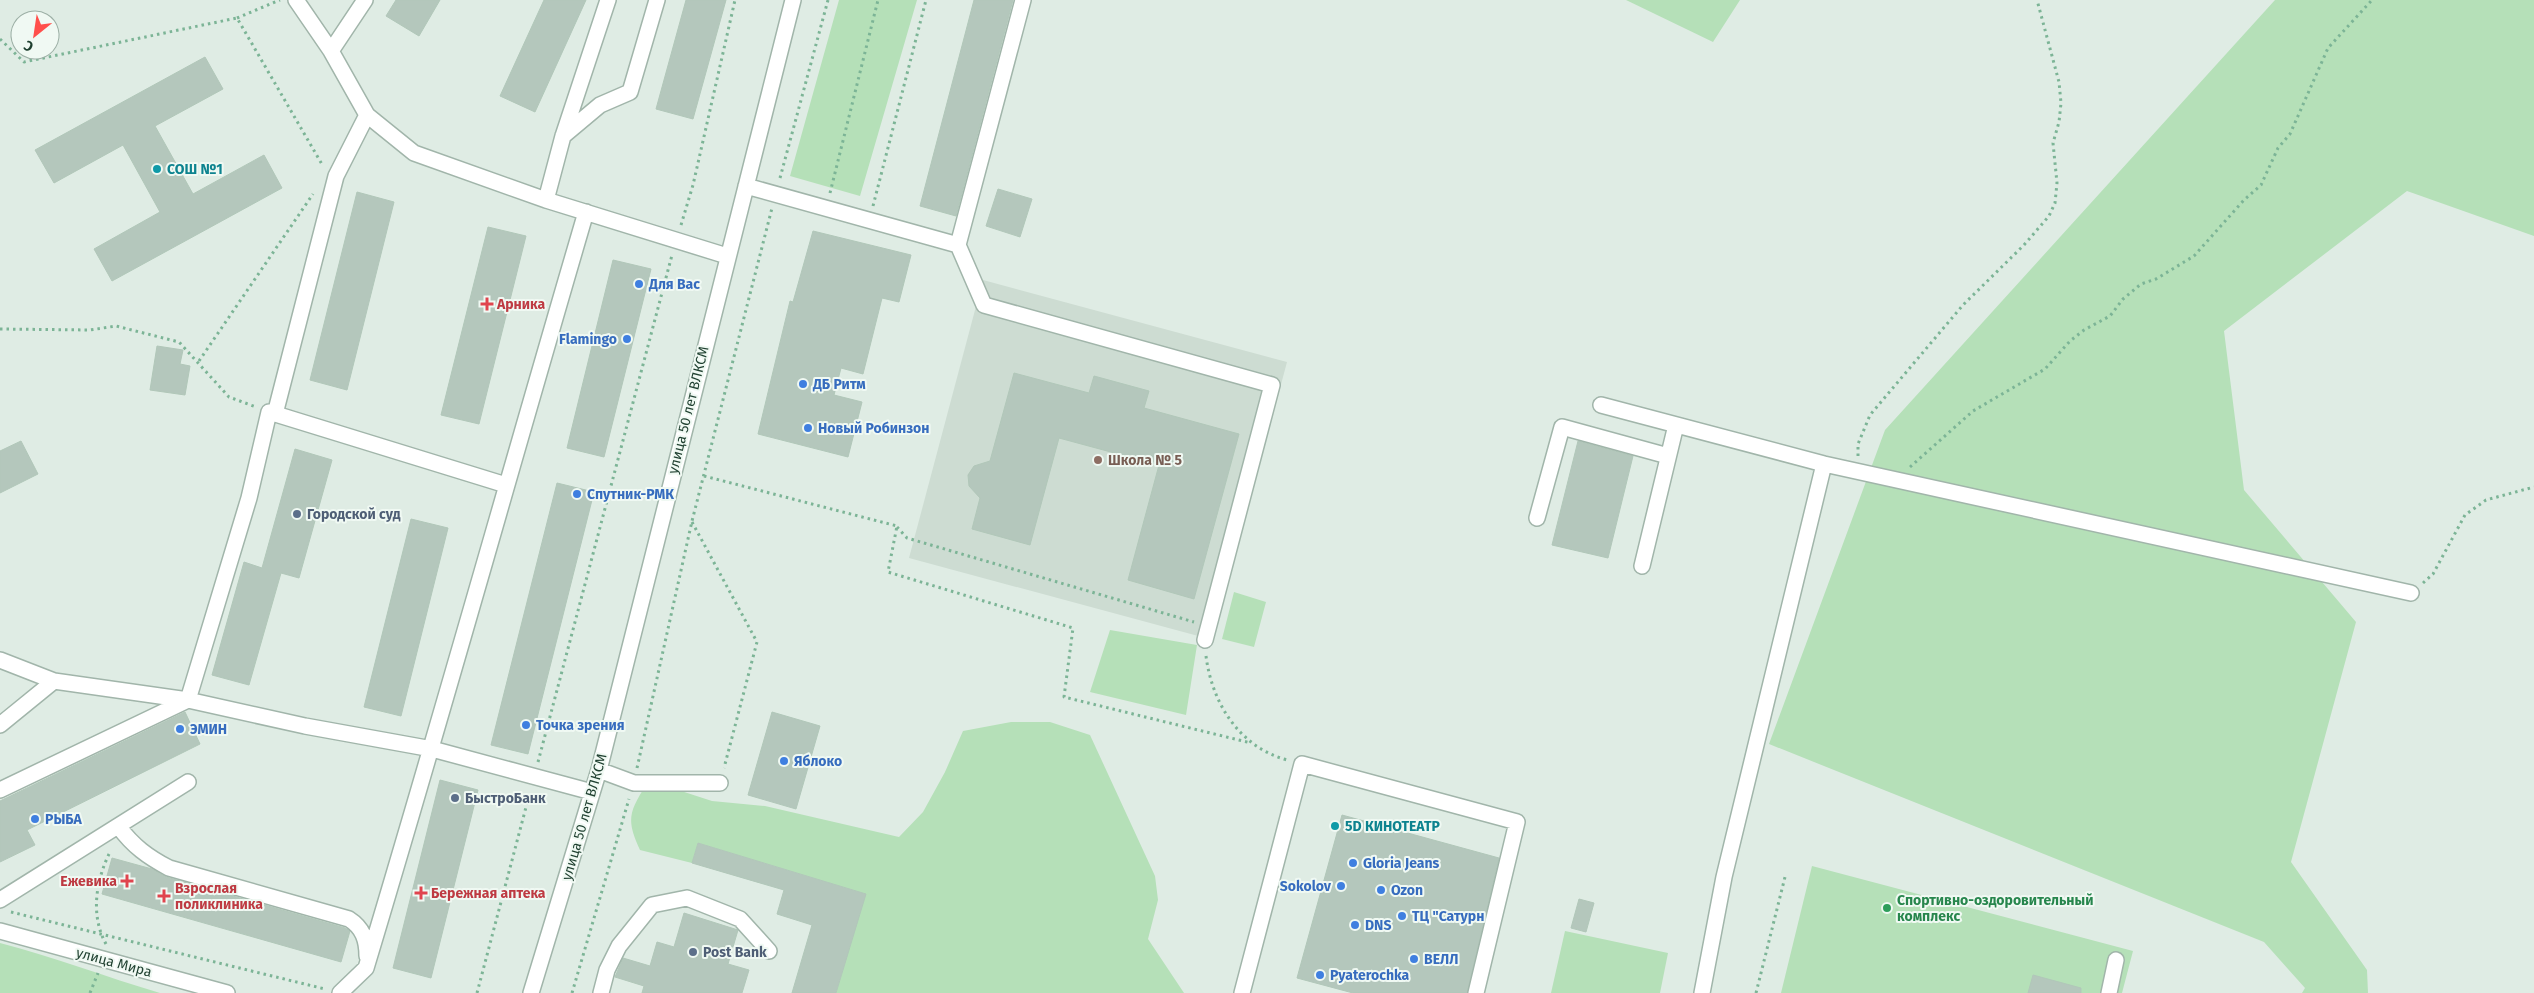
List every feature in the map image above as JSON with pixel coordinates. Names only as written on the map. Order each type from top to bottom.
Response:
[{"type":"street","points":[[296,0],[331,51],[367,115],[414,153],[546,200],[727,256]]},
{"type":"street","points":[[331,51],[365,0]]},
{"type":"street","points":[[546,200],[563,136],[608,0]]},
{"type":"street","points":[[563,136],[600,105],[630,92],[657,0]]},
{"type":"street","name":"улица 50 лет ВЛКСМ","points":[[532,993],[599,770],[793,0]]},
{"type":"street","points":[[1023,0],[958,245],[984,305],[1272,385],[1206,633]]},
{"type":"street","points":[[0,790],[188,700],[249,498],[336,176],[367,115]]},
{"type":"street","points":[[746,186],[958,245]]},
{"type":"street","points":[[340,993],[366,968],[432,749],[506,485],[586,212]]},
{"type":"street","points":[[1601,405],[1824,464],[2411,593]]},
{"type":"street","points":[[272,413],[506,485]]},
{"type":"street","points":[[1642,566],[1676,425]]},
{"type":"street","points":[[1537,518],[1562,427],[1668,456]]},
{"type":"street","points":[[1702,993],[1724,877],[1824,464]]},
{"type":"street","points":[[0,660],[54,681],[188,700],[305,726],[432,749],[592,792]]},
{"type":"street","points":[[0,725],[54,681]]},
{"type":"street","points":[[1242,993],[1302,764],[1517,822],[1476,993]]},
{"type":"street","points":[[599,770],[634,783],[720,783]]},
{"type":"street","points":[[0,900],[121,830],[188,782]]},
{"type":"street","points":[[121,830],[146,856],[169,868],[349,919],[360,926],[367,944],[366,968]]},
{"type":"street","points":[[601,993],[606,970],[619,946],[652,904],[686,898],[740,919],[769,951]]},
{"type":"street","name":"улица Мира","points":[[0,931],[227,993]]},
{"type":"street","points":[[2109,993],[2116,960]]},
{"type":"path","points":[[0,39],[24,62],[237,18],[280,0]]},
{"type":"path","points":[[536,771],[676,241],[693,185],[735,0]]},
{"type":"path","points":[[572,993],[634,783],[692,522],[775,194],[828,0]]},
{"type":"path","points":[[826,208],[878,0]]},
{"type":"path","points":[[869,221],[926,0]]},
{"type":"path","points":[[1865,472],[1858,457],[1858,444],[1870,415],[1963,305],[2024,245],[2049,216],[2055,203],[2056,174],[2053,143],[2059,122],[2061,103],[2059,82],[2037,0]]},
{"type":"path","points":[[1897,480],[1916,460],[1974,411],[2045,369],[2070,341],[2110,316],[2122,299],[2141,284],[2156,279],[2194,256],[2244,200],[2261,185],[2278,148],[2290,134],[2328,48],[2372,0]]},
{"type":"path","points":[[237,18],[328,173]]},
{"type":"path","points":[[199,361],[316,190]]},
{"type":"path","points":[[0,329],[90,330],[116,326],[179,342],[199,361],[229,397],[272,413]]},
{"type":"path","points":[[704,476],[897,526],[907,538],[1206,633],[1214,692],[1224,711],[1251,743],[1268,755],[1302,764]]},
{"type":"path","points":[[2411,593],[2433,574],[2465,515],[2486,500],[2534,487]]},
{"type":"path","points":[[692,522],[756,642],[720,783]]},
{"type":"path","points":[[897,526],[888,572],[1073,628],[1064,697],[1251,743]]},
{"type":"path","points":[[477,993],[530,790]]},
{"type":"path","points":[[107,947],[96,920],[99,881],[121,830]]},
{"type":"path","points":[[1756,993],[1785,877]]},
{"type":"path","points":[[10,912],[340,993]]},
{"type":"path","points":[[90,993],[101,966]]},
{"type":"shaded area","name":"Школа № 5","points":[[983,280],[1287,362],[1213,640],[909,558]]},
{"type":"green space","points":[[839,0],[917,0],[860,196],[790,176]]},
{"type":"green space","points":[[1626,0],[1740,0],[1713,42]]},
{"type":"green space","points":[[2275,0],[2534,0],[2534,236],[2407,191],[2224,331],[2244,490],[2356,622],[2291,862],[2367,970],[2368,993],[2302,993],[2305,988],[2264,942],[1769,744],[1885,430]]},
{"type":"green space","points":[[1234,592],[1266,602],[1254,647],[1222,639]]},
{"type":"green space","points":[[1110,630],[1197,645],[1186,715],[1090,692]]},
{"type":"green space","points":[[1011,722],[1050,722],[1090,735],[1155,876],[1158,900],[1148,939],[1184,993],[836,993],[865,894],[698,843],[692,863],[640,850],[633,831],[631,816],[636,802],[646,785],[678,790],[712,801],[765,806],[899,837],[923,812],[945,772],[963,731]]},
{"type":"green space","name":"Спортивно-оздоровительный комплекс","points":[[1812,866],[2133,951],[2122,993],[1781,993]]},
{"type":"green space","points":[[1565,931],[1668,953],[1660,993],[1551,993]]},
{"type":"green space","points":[[0,943],[40,954],[160,993],[0,993]]},
{"type":"building","points":[[396,0],[440,0],[419,36],[386,16]]},
{"type":"building","points":[[544,0],[586,0],[535,112],[500,96]]},
{"type":"building","points":[[686,0],[726,0],[693,119],[656,109]]},
{"type":"building","points":[[974,0],[1013,0],[956,216],[920,206]]},
{"type":"building","name":"СОШ №1","points":[[205,57],[223,89],[155,126],[193,194],[264,155],[282,188],[112,281],[94,249],[160,212],[123,145],[54,183],[35,150]]},
{"type":"building","points":[[998,189],[1032,199],[1020,237],[986,226]]},
{"type":"building","points":[[357,192],[394,202],[347,390],[310,380]]},
{"type":"building","points":[[488,227],[526,236],[479,424],[441,415]]},
{"type":"building","name":"ДБ Ритм","points":[[813,231],[911,255],[899,302],[882,298],[863,374],[841,368],[834,395],[862,402],[848,457],[758,434],[790,301],[793,302]]},
{"type":"building","points":[[613,260],[651,269],[604,457],[567,448]]},
{"type":"building","points":[[157,346],[183,350],[180,364],[190,366],[185,395],[150,390]]},
{"type":"building","points":[[1014,373],[1089,393],[1094,376],[1149,391],[1144,408],[1239,434],[1194,599],[1128,580],[1159,465],[1059,438],[1030,545],[972,529],[980,498],[969,486],[968,475],[974,466],[990,461]]},
{"type":"building","points":[[21,441],[38,474],[0,493],[0,451]]},
{"type":"building","points":[[1578,441],[1633,456],[1608,558],[1552,545]]},
{"type":"building","points":[[295,449],[332,460],[299,578],[281,573],[249,685],[212,675],[244,562],[262,568]]},
{"type":"building","points":[[557,483],[594,492],[528,754],[491,745]]},
{"type":"building","points":[[411,519],[448,528],[401,716],[364,707]]},
{"type":"building","points":[[185,712],[200,744],[27,830],[35,845],[0,862],[0,801]]},
{"type":"building","name":"Яблоко","points":[[772,712],[820,726],[796,809],[748,795]]},
{"type":"building","points":[[440,780],[478,790],[431,978],[393,968]]},
{"type":"building","name":"ТЦ \"Сатурн","points":[[1342,815],[1499,858],[1467,993],[1353,993],[1297,978]]},
{"type":"building","points":[[698,843],[866,894],[836,993],[792,993],[812,925],[777,914],[784,890],[692,863]]},
{"type":"building","points":[[112,858],[152,869],[166,877],[345,928],[350,931],[341,962],[102,894]]},
{"type":"building","points":[[1579,899],[1594,903],[1586,932],[1571,928]]},
{"type":"building","name":"Post Bank","points":[[684,913],[738,930],[728,964],[749,970],[742,993],[642,993],[644,986],[615,977],[623,958],[650,966],[657,942],[674,947]]},
{"type":"building","points":[[2033,975],[2081,988],[2081,993],[2028,993]]},
{"type":"place","name":"СОШ №1","points":[[157,169]]},
{"type":"place","name":"Для Вас","points":[[639,284]]},
{"type":"place","name":"Арника","points":[[487,304]]},
{"type":"place","name":"Flamingo","points":[[627,339]]},
{"type":"place","name":"ДБ Ритм","points":[[803,384]]},
{"type":"place","name":"Новый Робинзон","points":[[808,428]]},
{"type":"place","name":"Школа № 5","points":[[1098,460]]},
{"type":"place","name":"Спутник-РМК","points":[[577,494]]},
{"type":"place","name":"Городской суд","points":[[297,514]]},
{"type":"place","name":"Точка зрения","points":[[526,725]]},
{"type":"place","name":"ЭМИН","points":[[180,729]]},
{"type":"place","name":"Яблоко","points":[[784,761]]},
{"type":"place","name":"БыстроБанк","points":[[455,798]]},
{"type":"place","name":"РЫБА","points":[[35,819]]},
{"type":"place","name":"5D КИНОТЕАТР","points":[[1335,826]]},
{"type":"place","name":"Gloria Jeans","points":[[1353,863]]},
{"type":"place","name":"Ежевика","points":[[127,881]]},
{"type":"place","name":"Sokolov","points":[[1341,886]]},
{"type":"place","name":"Ozon","points":[[1381,890]]},
{"type":"place","name":"Бережная аптека","points":[[421,893]]},
{"type":"place","name":"Взрослая поликлиника","points":[[164,896]]},
{"type":"place","name":"Спортивно-оздоровительный комплекс","points":[[1887,908]]},
{"type":"place","name":"ТЦ \"Сатурн","points":[[1402,916]]},
{"type":"place","name":"DNS","points":[[1355,925]]},
{"type":"place","name":"Post Bank","points":[[693,952]]},
{"type":"place","name":"ВЕЛЛ","points":[[1414,959]]},
{"type":"place","name":"Pyaterochka","points":[[1320,975]]}]
